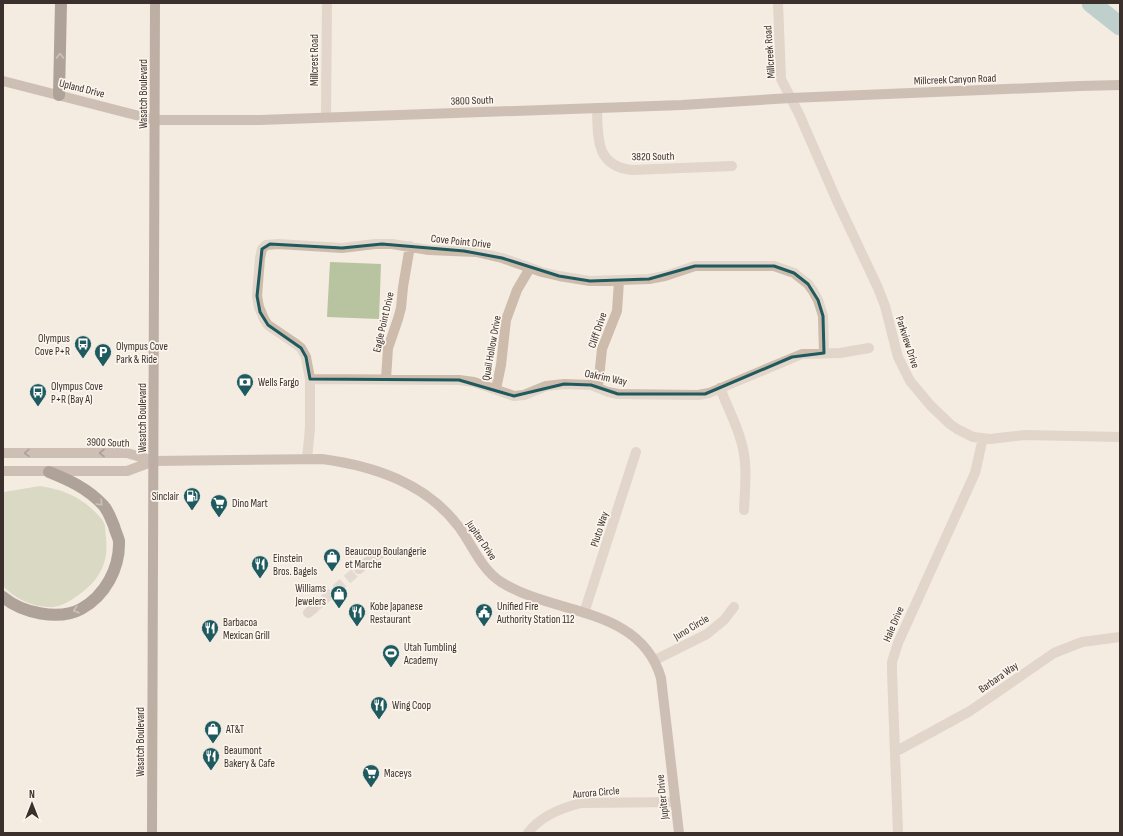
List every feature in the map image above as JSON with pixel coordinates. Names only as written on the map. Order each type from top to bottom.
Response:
[{"type":"highway","points":[[60,95],[61,3]]},
{"type":"highway","points":[[3,598],[24,609],[40,614],[62,614],[80,609],[96,598],[108,582],[117,563],[119,539],[104,506],[84,488],[49,472]]},
{"type":"main road","name":"Wasatch Boulevard","points":[[152,833],[155,3]]},
{"type":"street","name":"Millcrest Road","points":[[326,117],[327,3]]},
{"type":"street","name":"Millcreek Road","points":[[778,3],[781,78],[791,98]]},
{"type":"street","name":"Upland Drive","points":[[3,81],[155,120]]},
{"type":"street","name":"Millcreek Canyon Road","points":[[791,98],[1120,85]]},
{"type":"street","name":"3800 South","points":[[155,120],[260,120],[682,105],[791,98]]},
{"type":"street","name":"Parkview Drive","points":[[791,98],[878,288],[885,306],[898,357],[905,374],[915,388],[950,424],[973,437],[990,439],[1025,435],[1120,437]]},
{"type":"street","name":"3820 South","points":[[596,108],[599,141],[602,151],[608,160],[618,167],[632,170],[732,166]]},
{"type":"street","name":"Cove Point Drive","points":[[307,459],[310,428],[310,379],[308,365],[304,353],[296,344],[268,324],[260,312],[257,296],[260,258],[262,249],[266,245],[278,244],[342,248],[382,244],[410,246],[429,250],[476,252],[502,258],[559,276],[584,280],[619,281],[656,278],[691,266],[700,265],[767,265],[782,268],[800,277],[808,284],[818,300],[823,316],[824,353]]},
{"type":"street","name":"Eagle Point Drive","points":[[386,379],[388,348],[401,308],[410,246]]},
{"type":"street","name":"Quail Hollow Drive","points":[[496,389],[502,360],[506,320],[517,290],[530,268]]},
{"type":"street","name":"Cliff Drive","points":[[598,387],[602,349],[617,311],[619,281]]},
{"type":"street","name":"Oakrim Way","points":[[310,379],[459,380],[519,396],[546,386],[558,384],[584,384],[618,394],[658,396],[698,395],[720,388],[792,357],[808,353],[840,353],[869,348]]},
{"type":"street","points":[[720,388],[741,440],[744,452],[746,469],[744,510]]},
{"type":"street","name":"Hale Drive","points":[[898,833],[892,672],[894,652],[915,602],[975,474],[983,438]]},
{"type":"street","name":"Pluto Way","points":[[584,613],[636,452]]},
{"type":"street","name":"3900 South","points":[[3,453],[127,453],[154,461]]},
{"type":"street","name":"Jupiter Drive","points":[[154,461],[307,459],[334,461],[360,466],[388,474],[405,481],[423,492],[439,505],[460,528],[488,571],[500,581],[520,592],[613,623],[633,635],[647,649],[654,660],[661,678],[679,833]]},
{"type":"street","points":[[3,471],[127,471],[154,461]]},
{"type":"street","points":[[359,569],[380,554]]},
{"type":"street","name":"Juno Circle","points":[[654,660],[708,634],[724,620],[734,607]]},
{"type":"street","name":"Barbara Way","points":[[895,752],[970,711],[1054,653],[1082,642],[1120,637]]},
{"type":"street","name":"Aurora Circle","points":[[528,833],[538,823],[551,814],[566,807],[581,803],[675,802]]},
{"type":"highlighted area","points":[[270,244],[342,248],[382,244],[464,251],[502,258],[559,276],[590,281],[649,279],[695,266],[774,266],[794,273],[808,284],[818,300],[823,316],[824,353],[792,357],[705,394],[618,394],[591,385],[564,384],[514,396],[459,380],[310,379],[306,357],[301,348],[268,325],[260,312],[257,296],[262,249]]},
{"type":"green space","points":[[330,262],[381,264],[379,319],[327,317]]},
{"type":"green space","points":[[40,486],[62,491],[74,496],[100,517],[105,528],[106,557],[100,573],[89,586],[71,600],[59,606],[52,607],[43,607],[30,604],[12,594],[3,586],[3,493]]},
{"type":"waterway","points":[[1091,3],[1120,26]]},
{"type":"tunnel","points":[[313,609],[359,569]]},
{"type":"place","name":"Olympus Cove P+R","points":[[83,359]]},
{"type":"place","name":"Olympus Cove Park & Ride","points":[[103,367]]},
{"type":"place","name":"Wells Fargo","points":[[245,397]]},
{"type":"place","name":"Olympus Cove P+R (Bay A)","points":[[38,407]]},
{"type":"place","name":"Sinclair","points":[[192,511]]},
{"type":"place","name":"Dino Mart","points":[[219,518]]},
{"type":"place","name":"Beaucoup Boulangerie et Marche","points":[[332,572]]},
{"type":"place","name":"Einstein Bros. Bagels","points":[[260,579]]},
{"type":"place","name":"Williams Jewelers","points":[[339,609]]},
{"type":"place","name":"Kobe Japanese Restaurant","points":[[357,627]]},
{"type":"place","name":"Unified Fire Authority Station 112","points":[[484,627]]},
{"type":"place","name":"Barbacoa Mexican Grill","points":[[210,643]]},
{"type":"place","name":"Utah Tumbling Academy","points":[[391,668]]},
{"type":"place","name":"Wing Coop","points":[[379,720]]},
{"type":"place","name":"AT&T","points":[[213,744]]},
{"type":"place","name":"Beaumont Bakery & Cafe","points":[[211,771]]},
{"type":"place","name":"Maceys","points":[[371,788]]}]
